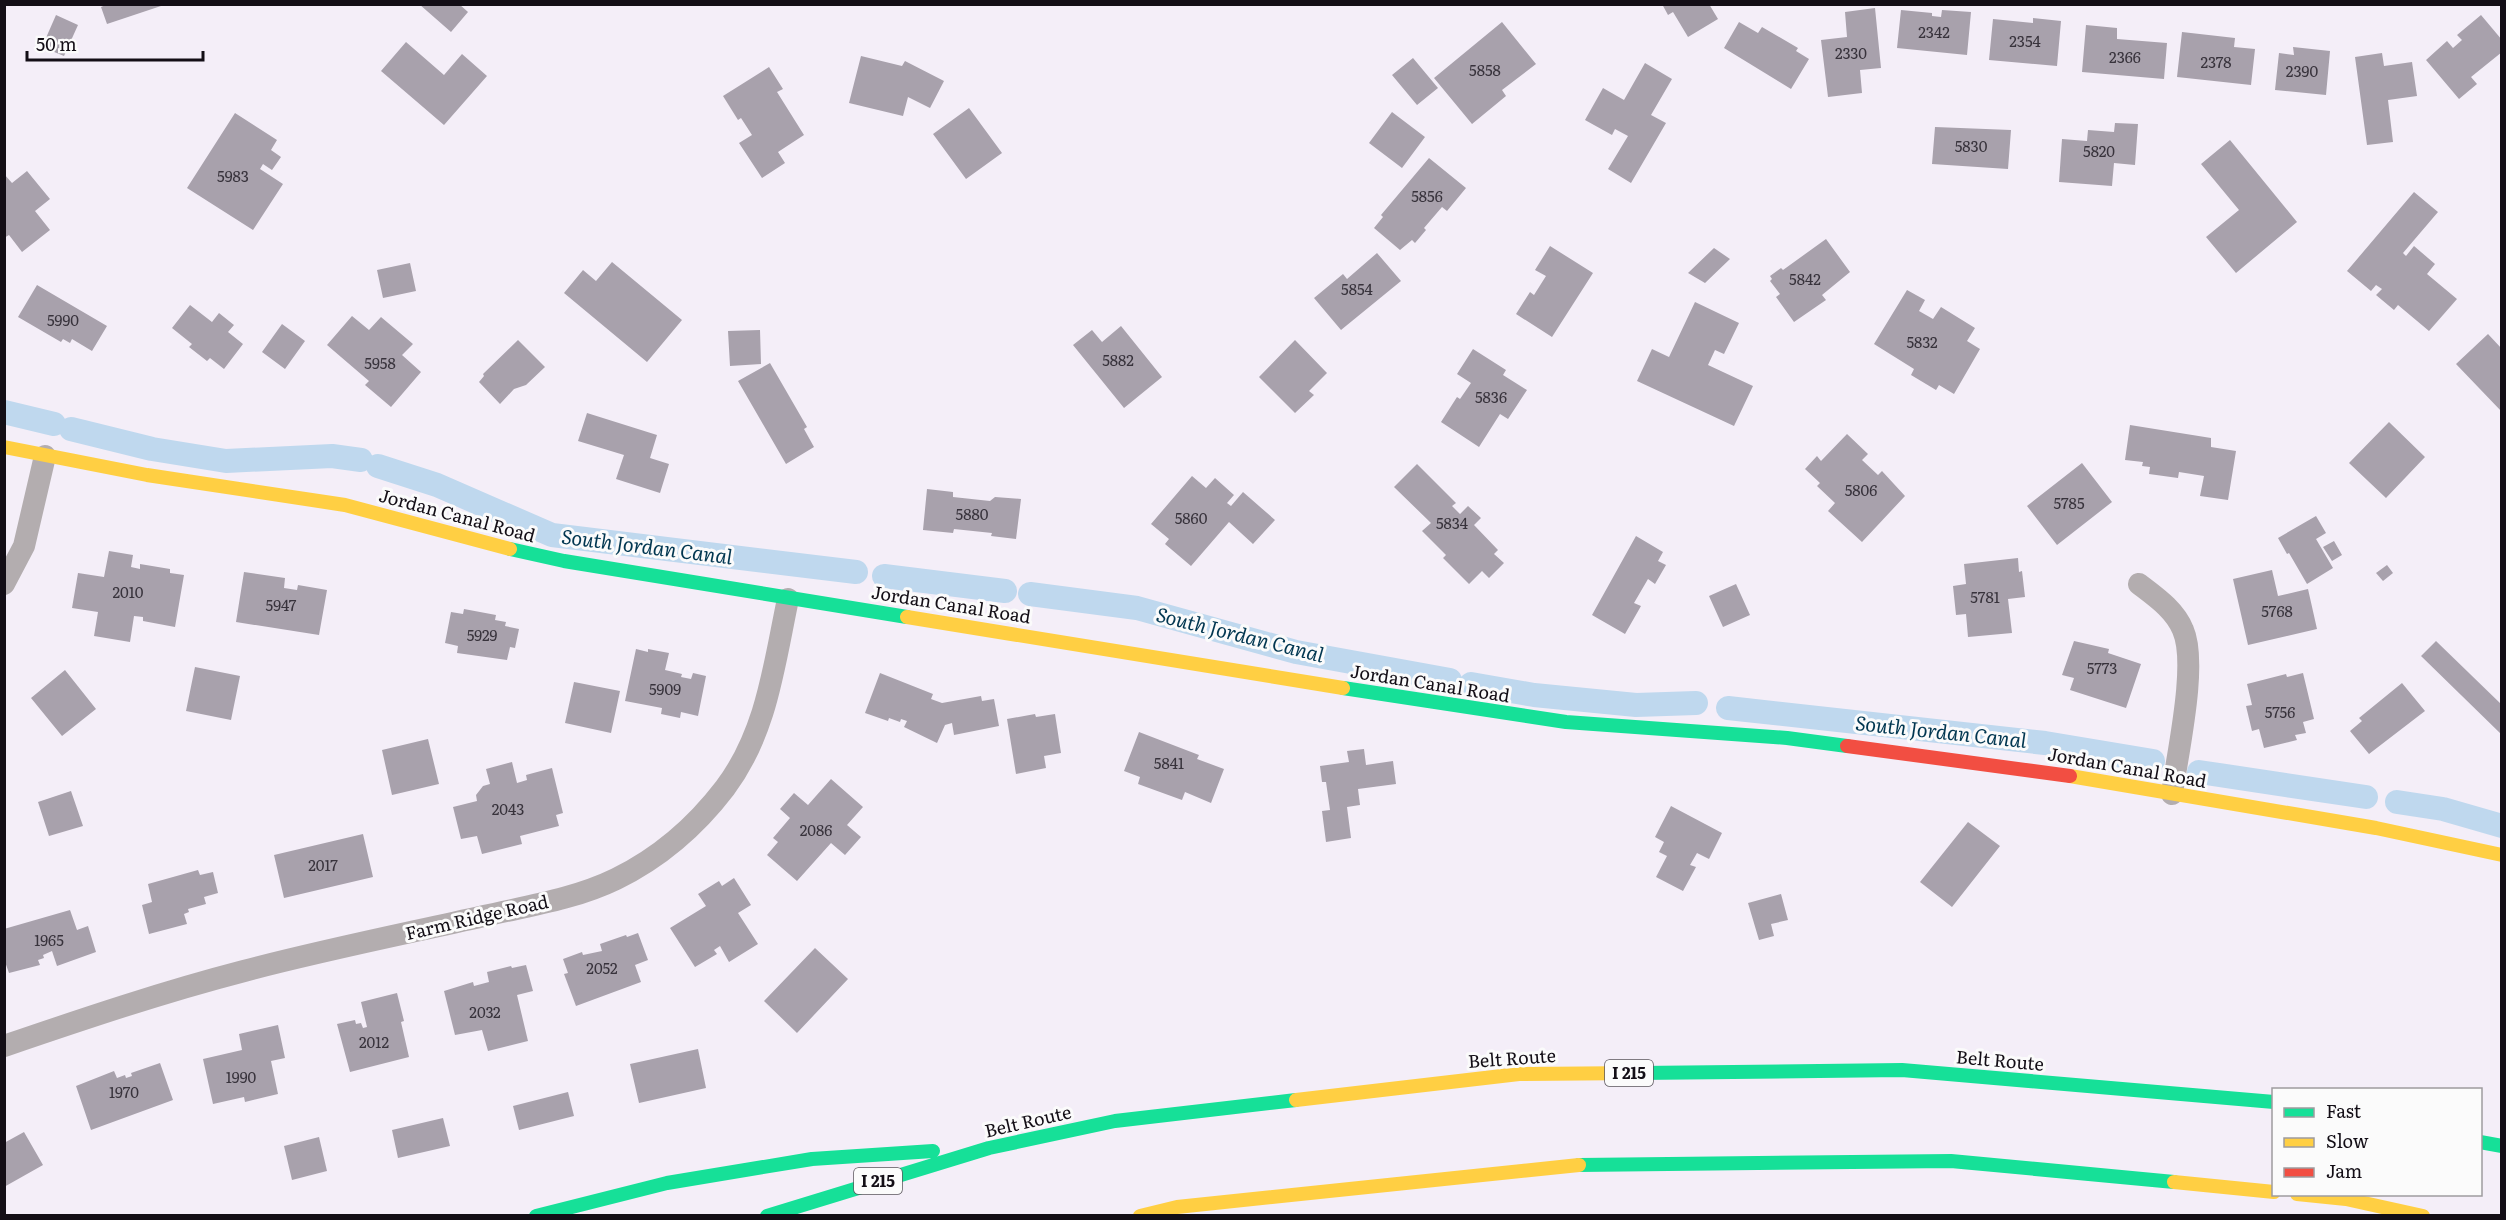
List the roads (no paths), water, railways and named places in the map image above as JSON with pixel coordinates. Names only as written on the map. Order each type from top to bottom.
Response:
[{"type":"main road","name":"Jordan Canal Road","points":[[4,447],[45,456],[345,505],[524,553],[788,599],[1007,632],[1511,716],[1821,741],[2050,773],[2376,828],[2502,855]]},
{"type":"main road","name":"Belt Route","points":[[767,1215],[989,1148],[1115,1121],[1519,1074],[1902,1070],[2272,1102]]},
{"type":"main road","points":[[2482,1142],[2502,1146]]},
{"type":"main road","points":[[536,1215],[667,1183],[812,1159],[989,1148]]},
{"type":"main road","points":[[1140,1215],[1177,1207],[1575,1165],[1951,1161],[2272,1192]]},
{"type":"main road","points":[[2317,1196],[2346,1199],[2423,1215]]},
{"type":"street","points":[[4,584],[24,546],[45,456]]},
{"type":"street","points":[[2139,584],[2174,615],[2183,630],[2188,648],[2189,673],[2172,794]]},
{"type":"street","name":"Farm Ridge Road","points":[[4,1046],[87,1018],[244,971],[557,899],[616,879],[678,839],[725,788],[743,760],[758,730],[769,697],[788,599]]},
{"type":"waterway","name":"South Jordan Canal","points":[[4,412],[54,424]]},
{"type":"waterway","name":"South Jordan Canal","points":[[71,429],[152,449],[226,461],[332,456],[361,460]]},
{"type":"waterway","name":"South Jordan Canal","points":[[378,466],[437,485],[552,535],[856,572]]},
{"type":"waterway","name":"South Jordan Canal","points":[[884,576],[1005,591]]},
{"type":"waterway","name":"South Jordan Canal","points":[[1030,594],[1137,608],[1296,652],[1450,680]]},
{"type":"waterway","name":"South Jordan Canal","points":[[1471,684],[1534,695],[1636,705],[1696,703]]},
{"type":"waterway","name":"South Jordan Canal","points":[[1728,708],[2045,743],[2153,761]]},
{"type":"waterway","name":"South Jordan Canal","points":[[2199,772],[2366,797]]},
{"type":"waterway","name":"South Jordan Canal","points":[[2397,802],[2443,809],[2502,826]]}]
